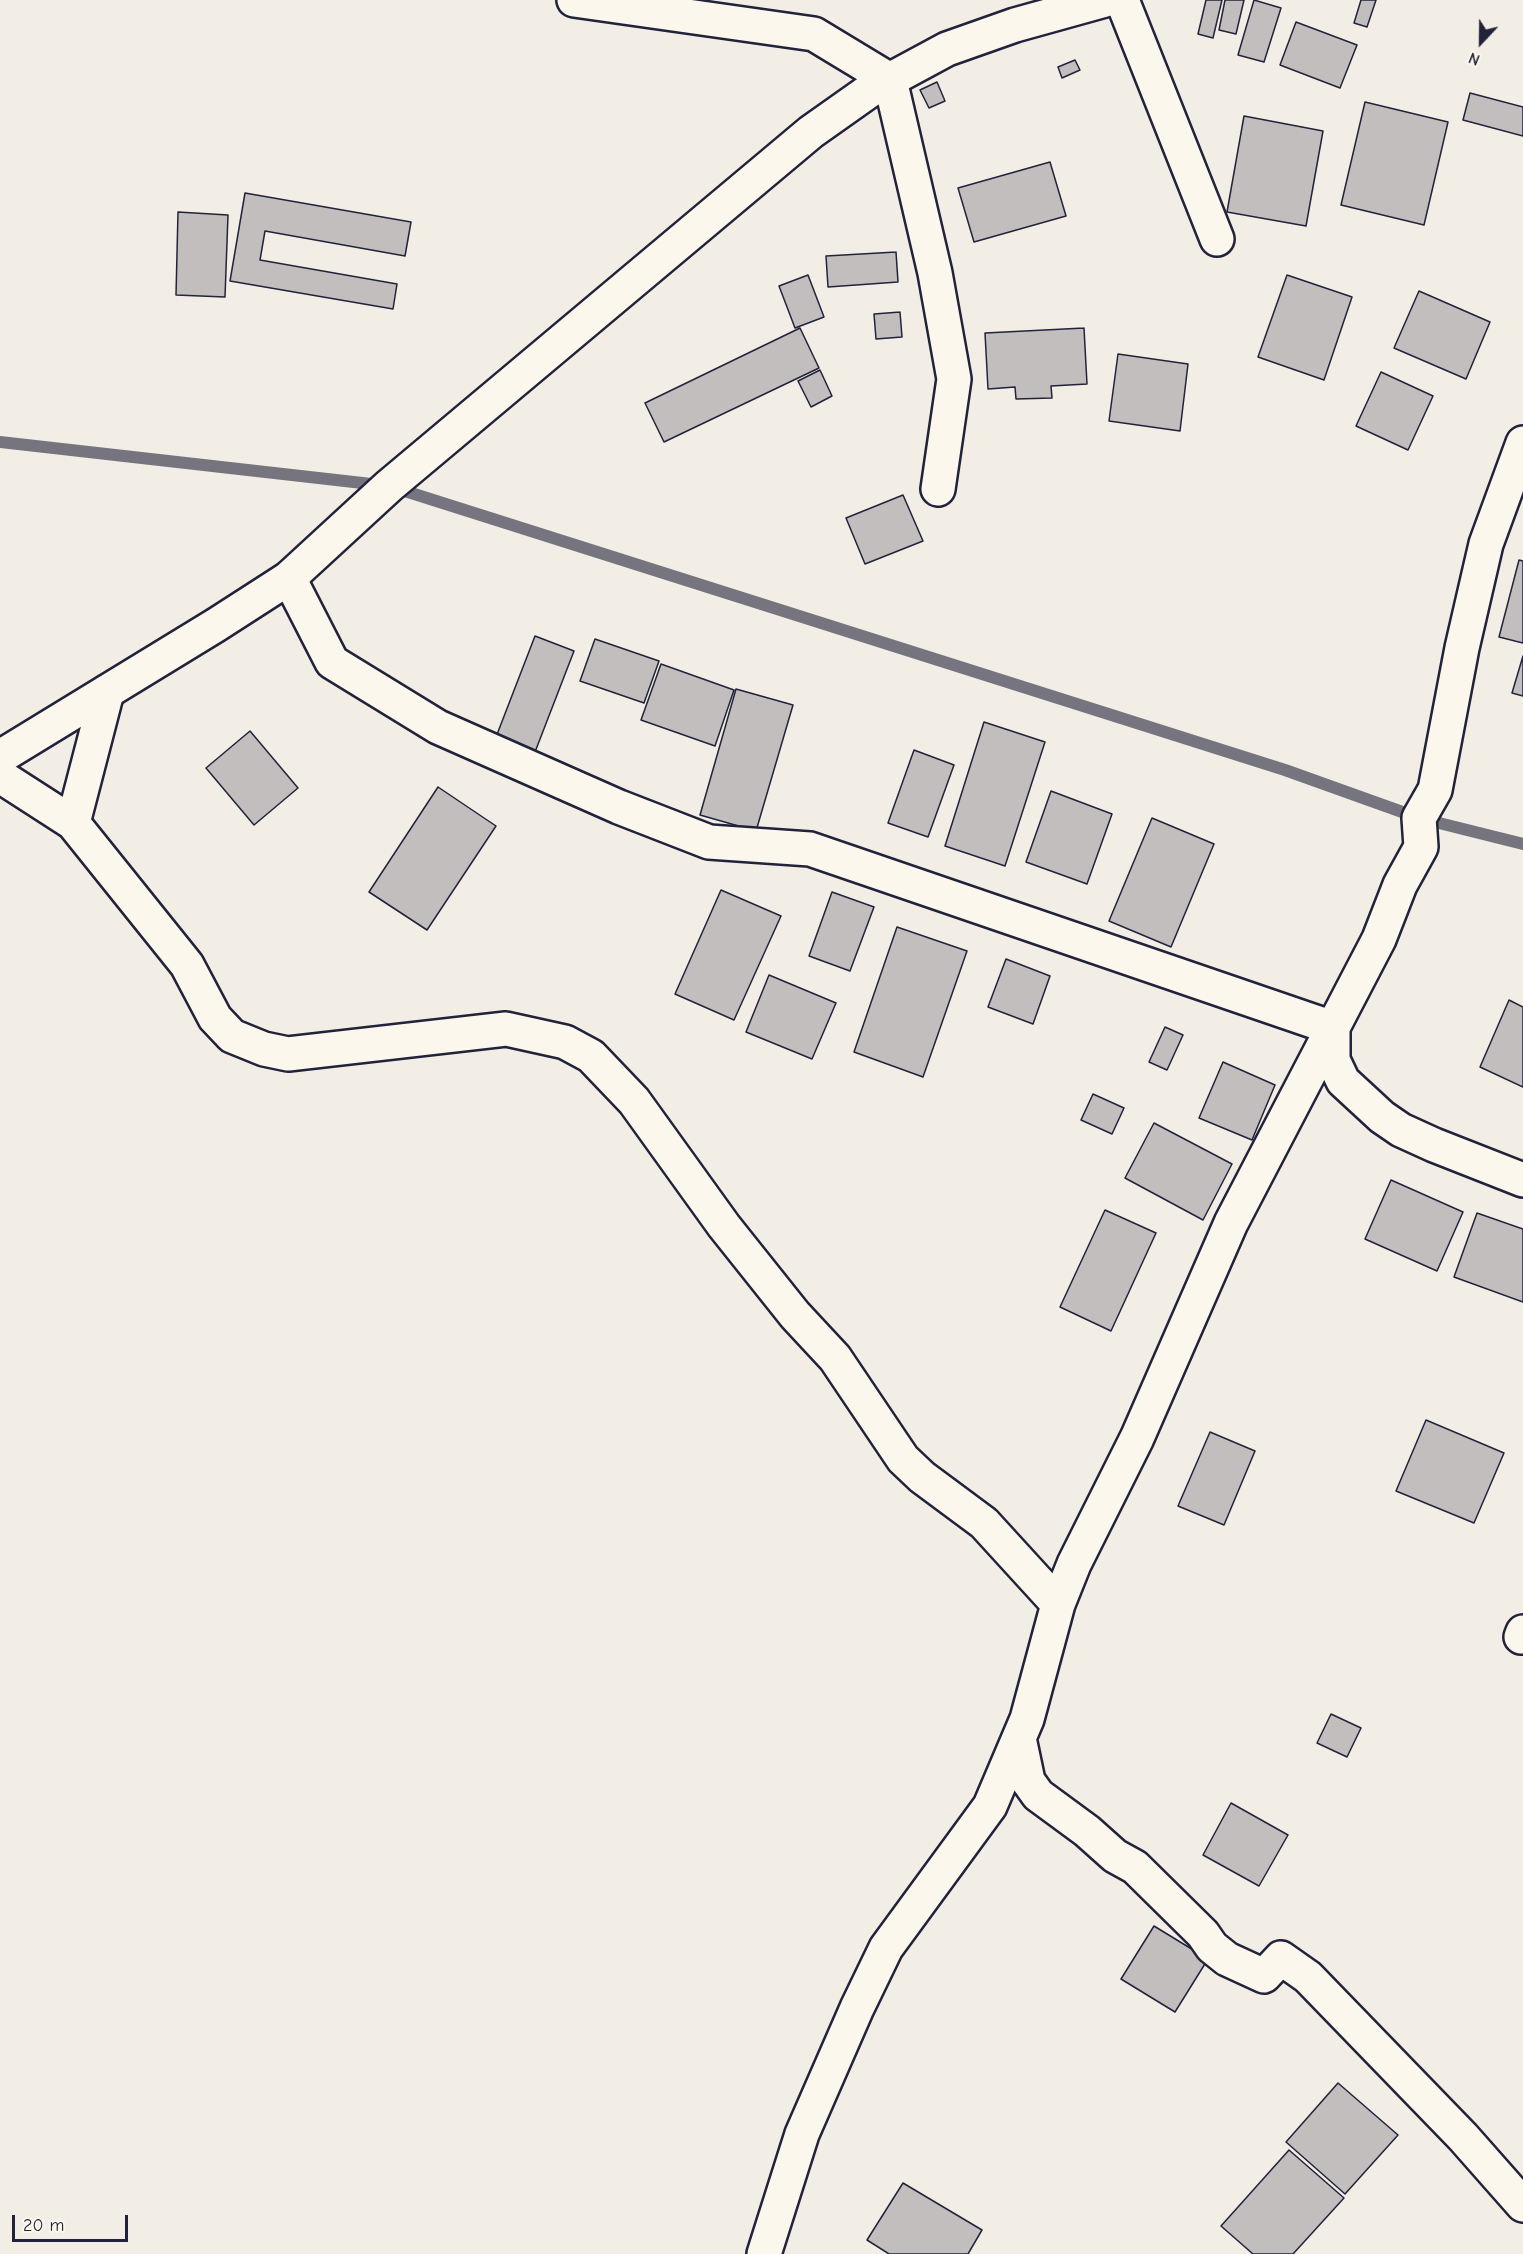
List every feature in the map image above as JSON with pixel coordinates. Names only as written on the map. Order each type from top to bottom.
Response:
[{"type":"street","points":[[574,0],[814,34],[890,80],[935,273],[954,379],[938,489]]},
{"type":"street","points":[[0,757],[289,578],[389,486],[811,132],[890,80],[947,49],[1015,25],[1106,0]]},
{"type":"street","points":[[1122,0],[1217,239]]},
{"type":"street","points":[[764,2254],[802,2134],[823,2083],[886,1948],[990,1806],[1019,1738],[1036,1687],[1058,1604],[1074,1564],[1137,1438],[1231,1223],[1379,939],[1400,885],[1421,847],[1419,818],[1435,790],[1462,648],[1486,544],[1523,443]]},
{"type":"street","points":[[289,578],[332,662],[438,727],[619,807],[709,842],[810,849],[1333,1028]]},
{"type":"street","points":[[74,823],[107,692]]},
{"type":"street","points":[[0,776],[74,823],[187,965],[215,1018],[232,1036],[264,1049],[288,1054],[506,1029],[565,1042],[591,1056],[634,1101],[724,1226],[795,1315],[835,1359],[903,1459],[922,1477],[984,1523],[1058,1604]]},
{"type":"street","points":[[1333,1028],[1333,1060],[1343,1082],[1382,1117],[1401,1130],[1434,1145],[1523,1180]]},
{"type":"street","points":[[1019,1738],[1025,1774],[1038,1795],[1087,1831],[1115,1856],[1135,1867],[1203,1934],[1212,1947],[1227,1959],[1264,1976],[1281,1958],[1308,1977],[1463,2137],[1523,2205]]},
{"type":"building","points":[[1206,0],[1222,0],[1213,38],[1198,34]]},
{"type":"building","points":[[1225,0],[1244,0],[1236,34],[1219,30]]},
{"type":"building","points":[[1254,0],[1281,8],[1264,62],[1238,55]]},
{"type":"building","points":[[1361,0],[1376,0],[1367,27],[1354,23]]},
{"type":"building","points":[[1296,22],[1357,45],[1340,88],[1280,65]]},
{"type":"building","points":[[1075,60],[1080,70],[1062,78],[1058,67]]},
{"type":"building","points":[[937,82],[945,101],[929,108],[920,90]]},
{"type":"building","points":[[1470,93],[1523,107],[1523,136],[1463,120]]},
{"type":"building","points":[[1365,102],[1448,122],[1424,225],[1341,205]]},
{"type":"building","points":[[1244,116],[1323,131],[1306,226],[1227,212]]},
{"type":"building","points":[[1050,162],[1066,216],[974,242],[958,188]]},
{"type":"building","points":[[245,193],[411,222],[405,256],[265,231],[260,260],[397,284],[393,309],[230,281]]},
{"type":"building","points":[[178,212],[228,215],[225,297],[176,295]]},
{"type":"building","points":[[896,252],[898,282],[828,287],[826,256]]},
{"type":"building","points":[[808,275],[824,317],[795,328],[779,286]]},
{"type":"building","points":[[1287,275],[1352,297],[1324,380],[1258,357]]},
{"type":"building","points":[[1419,291],[1490,322],[1466,379],[1394,348]]},
{"type":"building","points":[[900,312],[902,337],[876,339],[874,314]]},
{"type":"building","points":[[800,328],[819,368],[664,442],[645,403]]},
{"type":"building","points":[[1084,328],[1087,384],[1051,386],[1052,398],[1016,399],[1015,387],[988,389],[985,333]]},
{"type":"building","points":[[1118,354],[1188,364],[1180,431],[1109,421]]},
{"type":"building","points":[[820,370],[832,396],[811,407],[798,381]]},
{"type":"building","points":[[1381,372],[1433,396],[1408,450],[1356,426]]},
{"type":"building","points":[[903,495],[923,541],[865,564],[846,518]]},
{"type":"building","points":[[1519,560],[1523,561],[1523,643],[1499,637]]},
{"type":"building","points":[[535,636],[574,651],[535,752],[496,737]]},
{"type":"building","points":[[595,639],[659,661],[644,703],[580,681]]},
{"type":"building","points":[[1523,656],[1523,696],[1512,693]]},
{"type":"building","points":[[661,664],[734,690],[715,746],[641,720]]},
{"type":"building","points":[[736,689],[793,705],[756,831],[700,815]]},
{"type":"building","points":[[984,722],[1045,742],[1005,866],[945,846]]},
{"type":"building","points":[[250,731],[298,788],[254,825],[206,768]]},
{"type":"building","points":[[914,750],[954,765],[928,837],[888,823]]},
{"type":"building","points":[[438,787],[496,826],[427,930],[369,892]]},
{"type":"building","points":[[1051,791],[1112,814],[1087,884],[1026,862]]},
{"type":"building","points":[[1152,818],[1214,844],[1171,947],[1109,921]]},
{"type":"building","points":[[721,890],[781,916],[734,1020],[675,994]]},
{"type":"building","points":[[832,892],[874,907],[850,971],[809,956]]},
{"type":"building","points":[[897,927],[967,951],[923,1077],[854,1052]]},
{"type":"building","points":[[1006,959],[1050,976],[1033,1024],[988,1007]]},
{"type":"building","points":[[769,975],[836,1003],[812,1059],[746,1032]]},
{"type":"building","points":[[1509,1000],[1523,1007],[1523,1087],[1480,1067]]},
{"type":"building","points":[[1165,1027],[1183,1035],[1167,1070],[1149,1062]]},
{"type":"building","points":[[1223,1062],[1275,1085],[1252,1140],[1199,1118]]},
{"type":"building","points":[[1093,1094],[1124,1108],[1112,1134],[1081,1120]]},
{"type":"building","points":[[1154,1123],[1232,1164],[1203,1220],[1125,1178]]},
{"type":"building","points":[[1391,1180],[1463,1212],[1437,1271],[1365,1239]]},
{"type":"building","points":[[1105,1210],[1156,1233],[1111,1331],[1060,1307]]},
{"type":"building","points":[[1477,1213],[1523,1229],[1523,1302],[1454,1277]]},
{"type":"building","points":[[1426,1420],[1504,1453],[1474,1523],[1396,1491]]},
{"type":"building","points":[[1210,1432],[1255,1451],[1224,1525],[1178,1506]]},
{"type":"building","points":[[1331,1714],[1361,1728],[1347,1757],[1317,1743]]},
{"type":"building","points":[[1231,1803],[1288,1835],[1259,1886],[1203,1855]]},
{"type":"building","points":[[1154,1926],[1208,1959],[1175,2012],[1121,1979]]},
{"type":"building","points":[[1338,2083],[1398,2135],[1345,2194],[1286,2142]]},
{"type":"building","points":[[1289,2150],[1344,2198],[1293,2254],[1253,2254],[1221,2226]]},
{"type":"building","points":[[903,2183],[982,2230],[968,2254],[889,2254],[867,2240]]},
{"type":"waterway","points":[[0,442],[389,486],[1285,770],[1419,818],[1523,844]]}]
